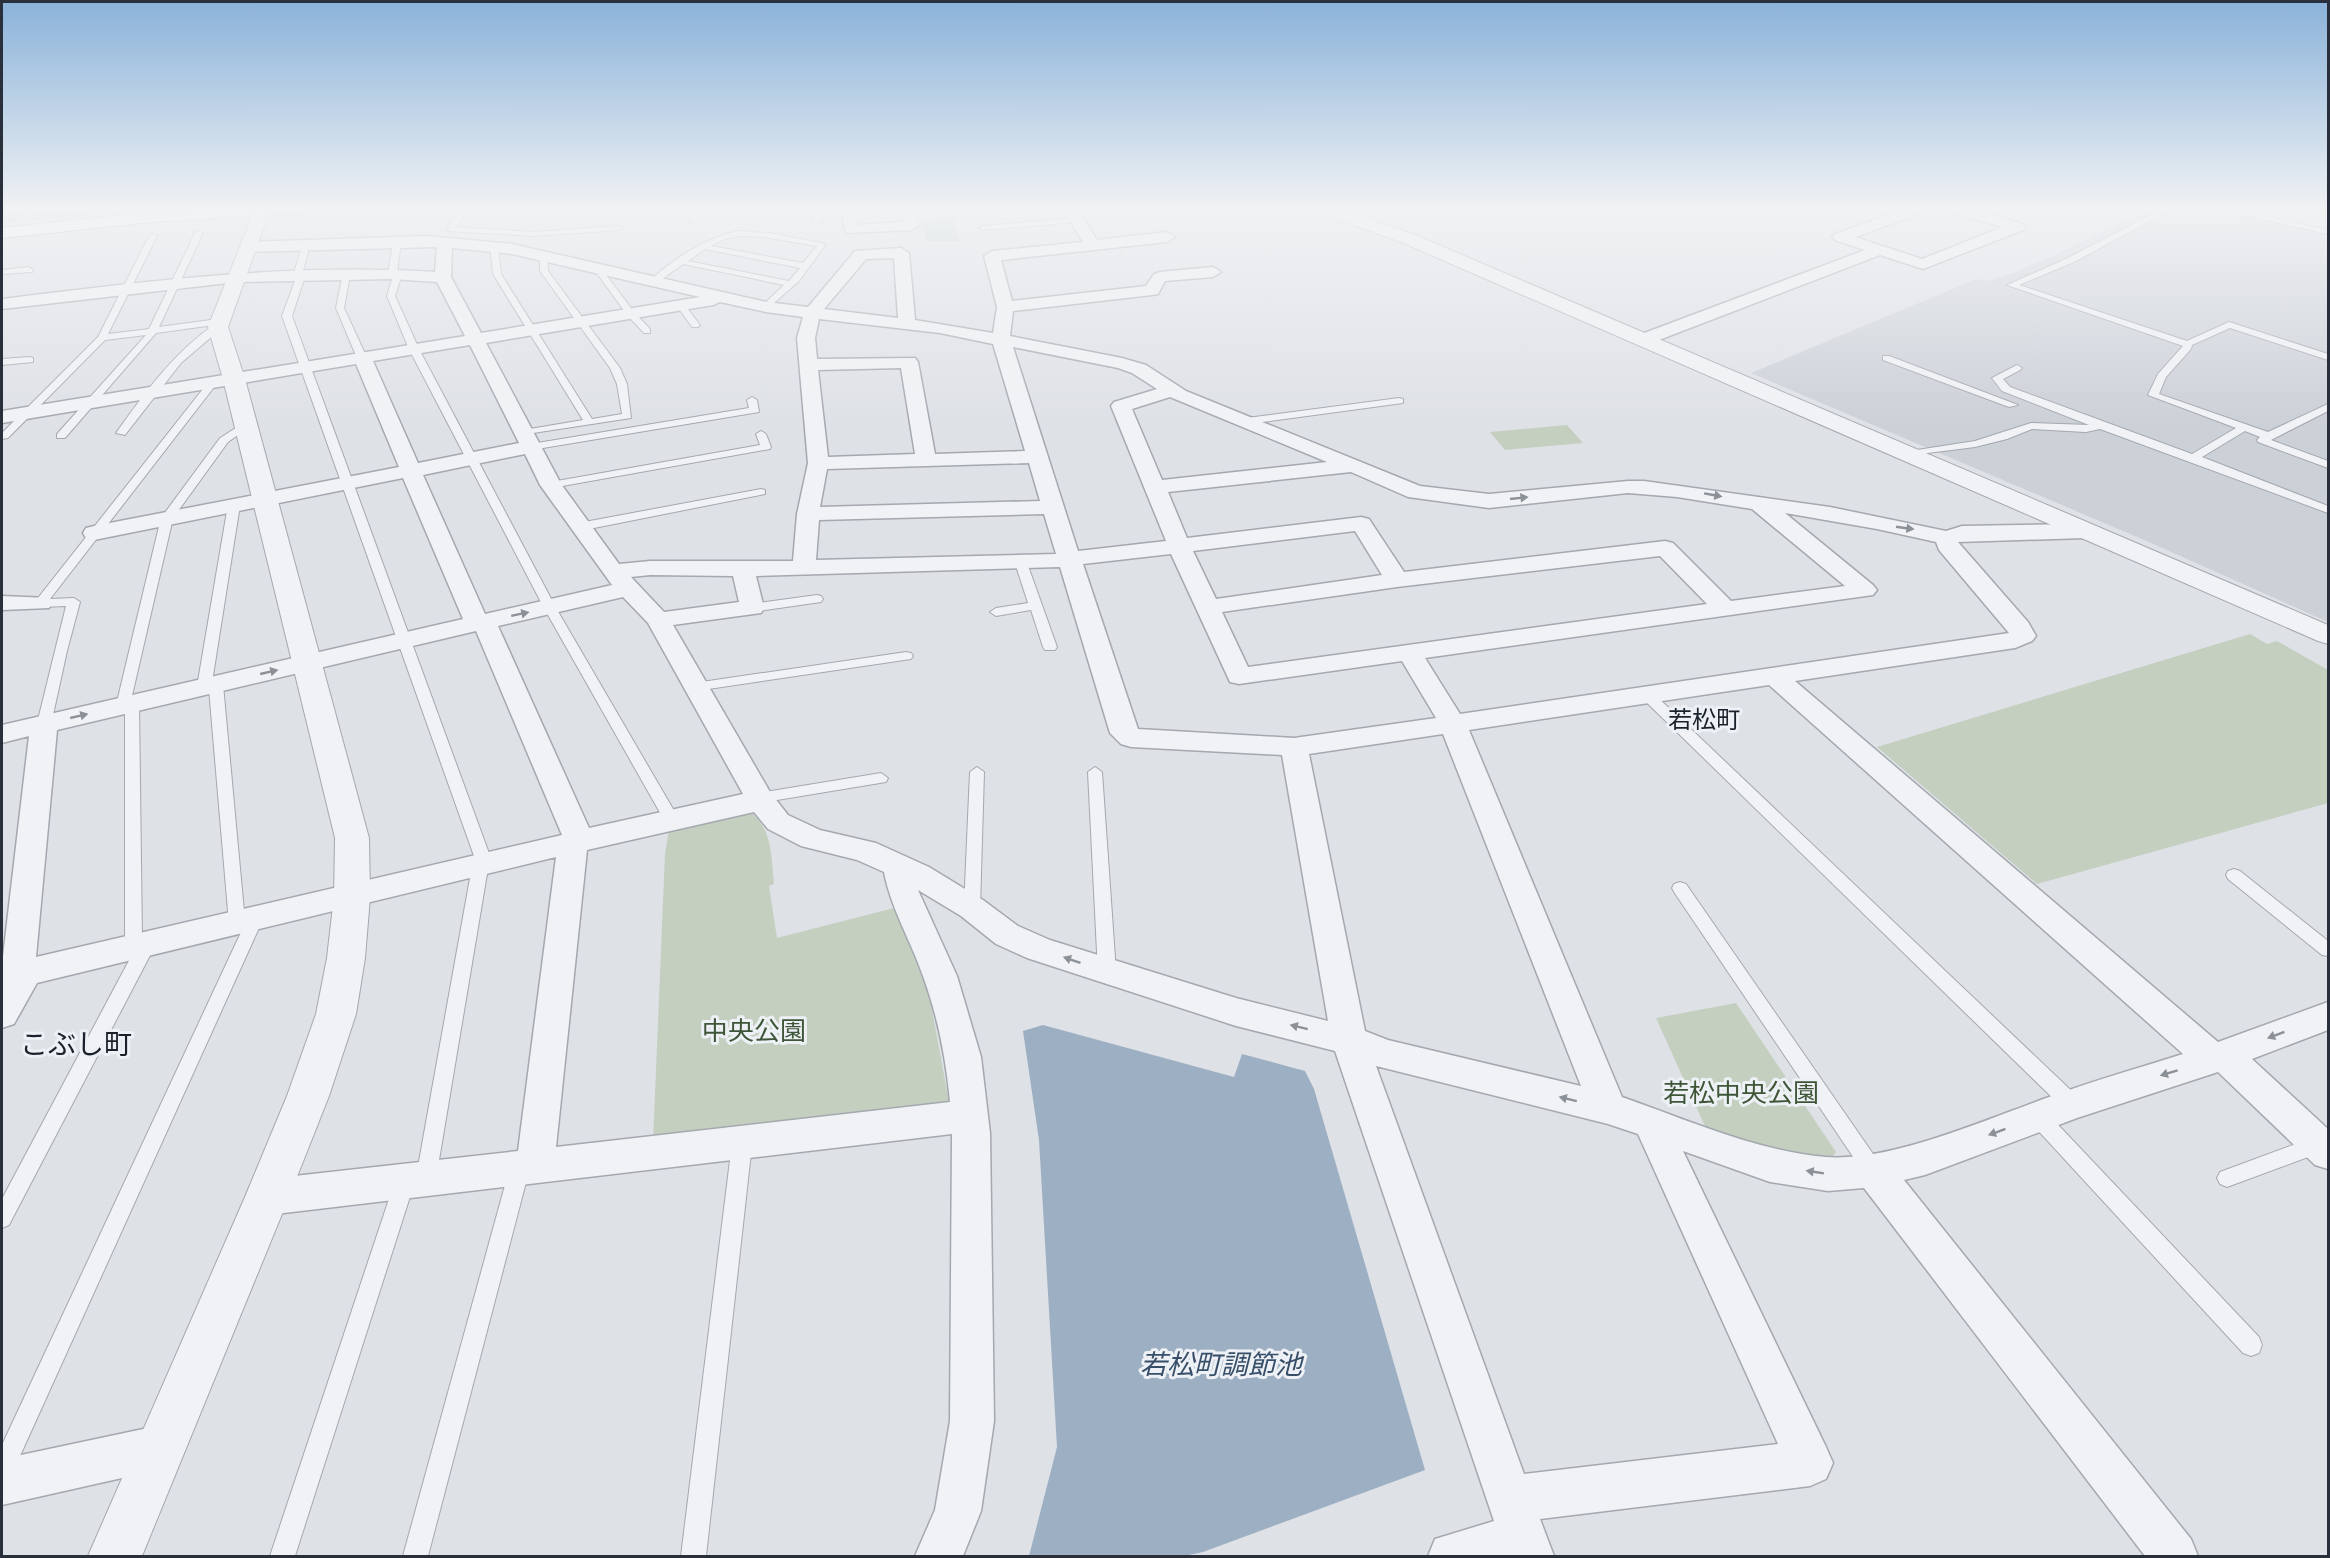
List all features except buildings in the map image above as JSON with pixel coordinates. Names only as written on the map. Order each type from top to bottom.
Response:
[{"type":"street","points":[[2,317],[9,303],[175,285],[194,279]]},
{"type":"street","points":[[115,1557],[308,1096],[336,1014],[346,958],[352,897],[352,838],[307,663],[250,502],[245,425],[224,380],[219,324],[237,279]]},
{"type":"street","points":[[444,279],[551,485],[579,527],[621,580],[658,620],[760,799],[778,822],[812,839],[865,851],[925,878],[972,908],[1007,935],[1039,949],[1236,1012],[1349,1040],[1384,1054],[1608,1108],[1770,1165],[1828,1174],[1873,1170],[1926,1158],[2072,1104],[2219,1057],[2328,1016]]},
{"type":"street","points":[[644,279],[766,307],[907,324],[1001,339],[1122,363],[1138,369],[1171,391],[1416,492],[1489,501],[1628,486],[1698,492],[1826,513],[1947,538],[1962,533],[2085,531]]},
{"type":"street","points":[[804,568],[808,514],[818,463],[806,339],[812,313],[840,279]]},
{"type":"street","points":[[903,279],[907,324]]},
{"type":"street","points":[[998,279],[1005,307],[1001,339],[1067,559],[1124,733],[1131,738],[1293,747],[2015,640],[2022,636],[2019,627],[1947,545],[1947,538]]},
{"type":"street","points":[[1005,307],[1152,290],[1159,279]]},
{"type":"street","points":[[1503,279],[2328,635]]},
{"type":"street","points":[[1645,339],[1804,279]]},
{"type":"street","points":[[3,426],[29,412],[724,299]]},
{"type":"street","points":[[362,358],[409,471],[480,623],[577,842],[528,1167]]},
{"type":"street","points":[[809,365],[909,362],[926,460]]},
{"type":"street","points":[[1171,391],[1121,406],[1179,545],[1239,676],[1865,590],[1758,503]]},
{"type":"street","points":[[93,532],[472,459],[528,440]]},
{"type":"street","points":[[818,463],[1038,457]]},
{"type":"street","points":[[1155,487],[1352,466]]},
{"type":"street","points":[[808,514],[1053,507]]},
{"type":"street","points":[[2,734],[550,608],[650,568],[743,569],[1021,563],[1361,524],[1397,580]]},
{"type":"street","points":[[1207,607],[1397,580],[1665,548],[1725,609]]},
{"type":"street","points":[[658,620],[752,608],[743,569]]},
{"type":"street","points":[[2,603],[40,603]]},
{"type":"street","points":[[1409,652],[1453,724],[1608,1108]]},
{"type":"street","points":[[1773,675],[2324,1148]]},
{"type":"street","points":[[2,1014],[15,975],[44,724]]},
{"type":"street","points":[[1293,747],[1349,1040],[1521,1531]]},
{"type":"street","points":[[15,975],[760,799]]},
{"type":"street","points":[[898,866],[903,891],[940,976],[960,1047],[969,1116],[972,1421],[958,1511],[939,1557]]},
{"type":"street","points":[[267,1197],[969,1116]]},
{"type":"street","points":[[1452,1557],[1521,1531],[1810,1463],[1651,1123]]},
{"type":"street","points":[[1873,1170],[2174,1557]]},
{"type":"street","points":[[2,1482],[162,1447]]},
{"type":"lane","points":[[29,412],[102,338],[130,279]]},
{"type":"lane","points":[[61,436],[155,331],[178,279]]},
{"type":"lane","points":[[282,1557],[416,1179],[482,866],[482,856],[287,316],[298,279]]},
{"type":"lane","points":[[345,279],[340,308],[362,358]]},
{"type":"lane","points":[[394,279],[392,296],[414,349],[550,608],[672,820]]},
{"type":"lane","points":[[499,279],[590,422]]},
{"type":"lane","points":[[528,440],[590,422],[627,416],[622,384],[615,368],[550,279]]},
{"type":"lane","points":[[604,279],[647,331]]},
{"type":"lane","points":[[654,281],[658,279]]},
{"type":"lane","points":[[764,279],[790,284]]},
{"type":"lane","points":[[766,307],[794,279]]},
{"type":"lane","points":[[2025,279],[2010,285],[2187,344],[2229,325],[2328,357]]},
{"type":"lane","points":[[681,306],[695,326]]},
{"type":"lane","points":[[102,338],[219,324]]},
{"type":"lane","points":[[121,434],[152,392],[203,335],[219,324]]},
{"type":"lane","points":[[2187,344],[2188,347],[2161,376],[2153,395],[2269,436]]},
{"type":"lane","points":[[1886,358],[2013,405]]},
{"type":"lane","points":[[2,362],[30,360]]},
{"type":"lane","points":[[2017,368],[1997,378],[2006,389],[2328,510]]},
{"type":"lane","points":[[40,603],[93,532],[224,380]]},
{"type":"lane","points":[[2025,396],[2016,400],[2013,411],[2018,418],[2031,426]]},
{"type":"lane","points":[[528,440],[754,410],[752,400]]},
{"type":"lane","points":[[1247,421],[1399,401]]},
{"type":"lane","points":[[2328,407],[2262,440],[2328,465]]},
{"type":"lane","points":[[2,1218],[140,946],[128,705],[167,518],[224,440],[245,425]]},
{"type":"lane","points":[[1908,454],[1975,444],[2003,437],[2031,426],[2086,429],[2101,426]]},
{"type":"lane","points":[[2193,458],[2245,427]]},
{"type":"lane","points":[[551,485],[766,447],[761,434]]},
{"type":"lane","points":[[579,527],[761,492]]},
{"type":"lane","points":[[2,1470],[246,921],[210,686],[250,502]]},
{"type":"lane","points":[[1021,563],[1050,647]]},
{"type":"lane","points":[[752,608],[817,599]]},
{"type":"lane","points":[[40,603],[74,602],[60,651],[44,724]]},
{"type":"lane","points":[[996,612],[1035,606]]},
{"type":"lane","points":[[695,687],[906,656]]},
{"type":"lane","points":[[1647,695],[2072,1104]]},
{"type":"lane","points":[[972,908],[977,772]]},
{"type":"lane","points":[[1095,772],[1107,972]]},
{"type":"lane","points":[[760,799],[880,778]]},
{"type":"lane","points":[[2234,875],[2328,950]]},
{"type":"lane","points":[[1680,888],[1873,1170]]},
{"type":"lane","points":[[2038,1117],[2251,1345]]},
{"type":"lane","points":[[693,1557],[742,1144]]},
{"type":"lane","points":[[2227,1178],[2324,1148]]},
{"type":"lane","points":[[415,1557],[528,1167]]},
{"type":"shaded area","points":[[1976,279],[1987,281],[1994,279],[2328,279],[2328,622],[2149,542],[1751,373]]},
{"type":"green space","points":[[1567,425],[1583,443],[1505,450],[1490,432]]},
{"type":"green space","points":[[2250,634],[2267,644],[2277,641],[2328,670],[2328,803],[2037,884],[1877,747]]},
{"type":"green space","name":"中央公園","points":[[751,812],[763,827],[770,845],[774,884],[769,886],[777,938],[894,908],[916,949],[929,993],[949,1102],[941,1107],[653,1142],[665,854],[669,829]]},
{"type":"green space","name":"若松中央公園","points":[[1736,1003],[1836,1152],[1829,1161],[1708,1133],[1656,1018]]},
{"type":"water","name":"若松町調節池","points":[[1043,1025],[1234,1077],[1242,1054],[1305,1071],[1314,1089],[1425,1470],[1203,1552],[1184,1556],[1029,1556],[1057,1447],[1039,1140],[1023,1031]]},
{"type":"district","name":"若松町","points":[[1704,720]]},
{"type":"district","name":"こぶし町","points":[[76,1045]]}]
